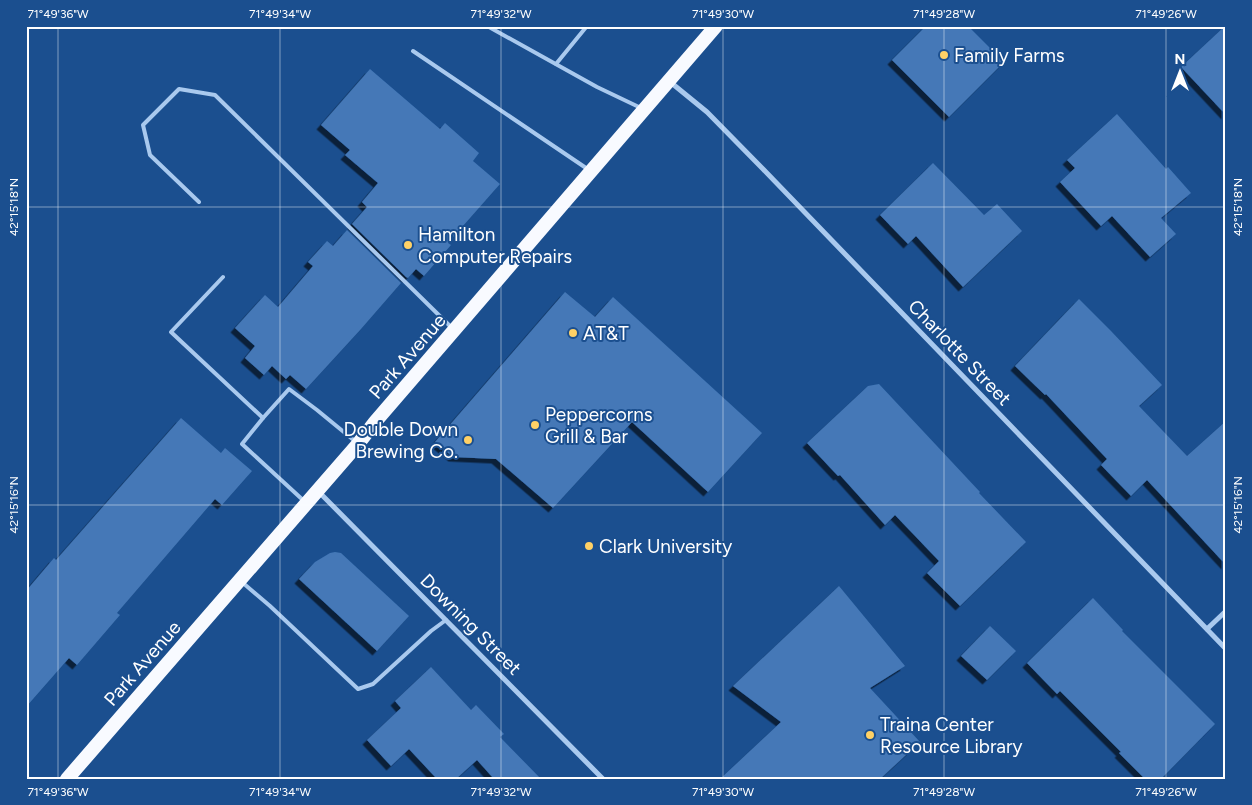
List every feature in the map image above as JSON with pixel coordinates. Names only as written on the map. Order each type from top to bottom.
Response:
[{"type":"highway","name":"Park Avenue","points":[[67,779],[358,444],[716,26]]},
{"type":"street","name":"Charlotte Street","points":[[669,81],[707,112],[743,148],[1226,649]]},
{"type":"street","name":"Downing Street","points":[[317,490],[603,779]]},
{"type":"street","points":[[1207,629],[1226,611]]},
{"type":"lane","points":[[490,26],[556,64],[644,110]]},
{"type":"lane","points":[[556,64],[587,26]]},
{"type":"lane","points":[[413,51],[591,171]]},
{"type":"lane","points":[[199,202],[150,155],[143,125],[179,89],[215,95],[454,330]]},
{"type":"lane","points":[[222,277],[172,332],[263,418]]},
{"type":"lane","points":[[306,502],[242,444],[289,389],[358,444]]},
{"type":"lane","points":[[239,579],[358,690],[373,684],[446,620]]},
{"type":"building","points":[[926,26],[968,26],[1004,62],[949,117],[892,60]]},
{"type":"building","points":[[1226,26],[1226,115],[1181,67]]},
{"type":"building","points":[[370,69],[440,129],[445,123],[479,153],[473,161],[500,184],[448,243],[451,245],[424,276],[416,269],[408,278],[406,277],[352,224],[367,207],[362,202],[378,183],[345,155],[350,150],[321,125]]},
{"type":"building","points":[[1117,114],[1166,169],[1168,167],[1191,193],[1161,218],[1176,234],[1150,257],[1112,216],[1101,226],[1060,182],[1075,168],[1067,160]]},
{"type":"building","points":[[933,163],[984,215],[997,204],[1022,231],[963,287],[916,236],[908,244],[880,215]]},
{"type":"building","points":[[347,230],[401,283],[306,389],[290,375],[286,379],[272,366],[264,375],[245,358],[255,346],[235,328],[265,295],[278,307],[313,266],[308,262],[327,241],[333,246]]},
{"type":"building","points":[[565,292],[595,317],[613,297],[762,433],[708,492],[632,422],[553,508],[496,459],[453,457],[435,442]]},
{"type":"building","points":[[1079,299],[1162,385],[1139,406],[1187,456],[1226,421],[1226,565],[1147,480],[1131,496],[1101,465],[1107,459],[1046,394],[1015,366]]},
{"type":"building","points":[[879,384],[1026,542],[960,606],[927,573],[939,561],[895,515],[885,525],[840,475],[838,476],[807,443],[868,386]]},
{"type":"building","points":[[181,418],[221,453],[225,448],[252,471],[222,505],[215,499],[117,613],[120,615],[77,665],[69,658],[26,707],[26,591],[54,558],[56,560]]},
{"type":"building","points":[[335,552],[341,553],[409,616],[377,651],[299,579],[315,562]]},
{"type":"building","points":[[839,586],[905,666],[870,688],[920,742],[880,779],[720,779],[781,722],[733,686]]},
{"type":"building","points":[[1093,598],[1122,631],[1215,724],[1161,779],[1145,779],[1060,691],[1057,694],[1027,663]]},
{"type":"building","points":[[990,626],[1016,651],[987,680],[961,656]]},
{"type":"building","points":[[431,667],[471,710],[476,705],[504,734],[500,737],[541,779],[494,779],[477,760],[456,779],[437,779],[409,749],[391,766],[367,740],[401,708],[395,701]]},
{"type":"place","name":"Family Farms","points":[[944,55]]},
{"type":"place","name":"Hamilton Computer Repairs","points":[[408,245]]},
{"type":"place","name":"AT&T","points":[[573,333]]},
{"type":"place","name":"Peppercorns Grill & Bar","points":[[535,425]]},
{"type":"place","name":"Double Down Brewing Co.","points":[[468,440]]},
{"type":"place","name":"Clark University","points":[[589,546]]},
{"type":"place","name":"Traina Center Resource Library","points":[[870,735]]}]
